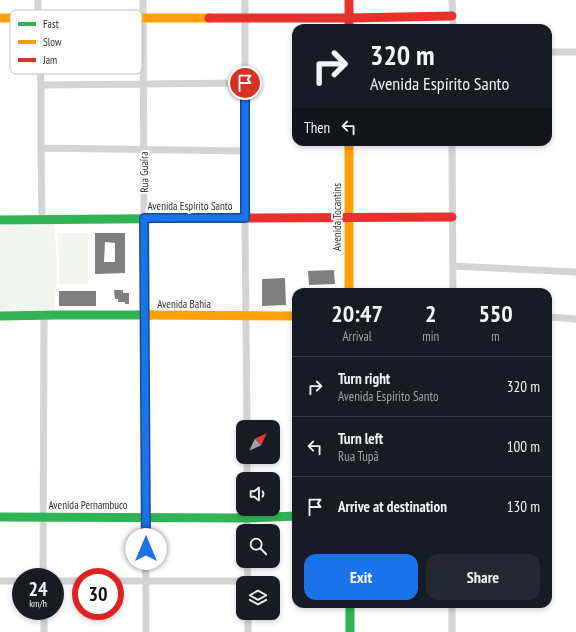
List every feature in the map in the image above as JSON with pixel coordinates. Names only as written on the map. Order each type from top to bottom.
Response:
[{"type":"street","name":"Rua Guaíra","points":[[143,0],[146,632]]},
{"type":"street","points":[[245,0],[247,420]]},
{"type":"street","points":[[349,0],[349,24]]},
{"type":"street","points":[[452,0],[452,24]]},
{"type":"street","points":[[143,18],[349,18],[452,16]]},
{"type":"street","points":[[0,18],[10,18]]},
{"type":"street","points":[[552,52],[576,52]]},
{"type":"street","points":[[41,74],[42,220]]},
{"type":"street","points":[[41,85],[245,83]]},
{"type":"street","name":"Avenida Tocantins","points":[[349,146],[349,288]]},
{"type":"street","points":[[452,146],[453,288]]},
{"type":"street","points":[[41,148],[245,151]]},
{"type":"street","name":"Avenida Espírito Santo","points":[[0,220],[349,216],[452,217]]},
{"type":"street","points":[[452,266],[576,272]]},
{"type":"street","name":"Avenida Bahia","points":[[0,316],[292,316]]},
{"type":"street","points":[[43,568],[44,316]]},
{"type":"street","points":[[552,317],[576,319]]},
{"type":"street","name":"Avenida Pernambuco","points":[[0,517],[145,517],[236,513]]},
{"type":"street","name":"Avenida Pernambuco","points":[[280,515],[292,516]]},
{"type":"street","points":[[0,581],[12,581]]},
{"type":"street","points":[[124,581],[236,582]]},
{"type":"street","points":[[350,608],[350,632]]},
{"type":"street","points":[[452,608],[452,632]]},
{"type":"street","points":[[44,620],[44,632]]},
{"type":"street","points":[[248,620],[248,632]]},
{"type":"shaded area","points":[[54,224],[57,277],[54,310],[0,310],[0,226]]},
{"type":"shaded area","points":[[58,233],[88,233],[88,284],[59,284]]},
{"type":"building","points":[[95,233],[125,233],[125,273],[95,274]],"holes":[[[105,242],[115,243],[115,262],[104,262]]]},
{"type":"building","points":[[334,270],[335,284],[309,285],[308,271]]},
{"type":"building","points":[[285,278],[286,305],[262,306],[262,279]]},
{"type":"building","points":[[114,290],[123,290],[123,293],[129,293],[129,304],[125,304],[125,302],[118,302],[118,299],[115,299]]},
{"type":"building","points":[[59,291],[96,291],[96,306],[59,306]]},
{"type":"traffic: fast","points":[[0,220],[232,218]]},
{"type":"traffic: fast","points":[[0,316],[151,315]]},
{"type":"traffic: fast","points":[[0,517],[247,518],[292,516]]},
{"type":"traffic: fast","points":[[350,608],[350,632]]},
{"type":"traffic: slow","points":[[0,18],[10,18]]},
{"type":"traffic: slow","points":[[142,18],[209,18]]},
{"type":"traffic: slow","points":[[349,146],[349,288]]},
{"type":"traffic: slow","points":[[151,315],[292,316]]},
{"type":"traffic: jam","points":[[349,0],[349,24]]},
{"type":"traffic: jam","points":[[209,18],[452,16]]},
{"type":"traffic: jam","points":[[232,218],[452,217]]},
{"type":"route","points":[[146,549],[144,218],[245,218],[245,83]]}]
